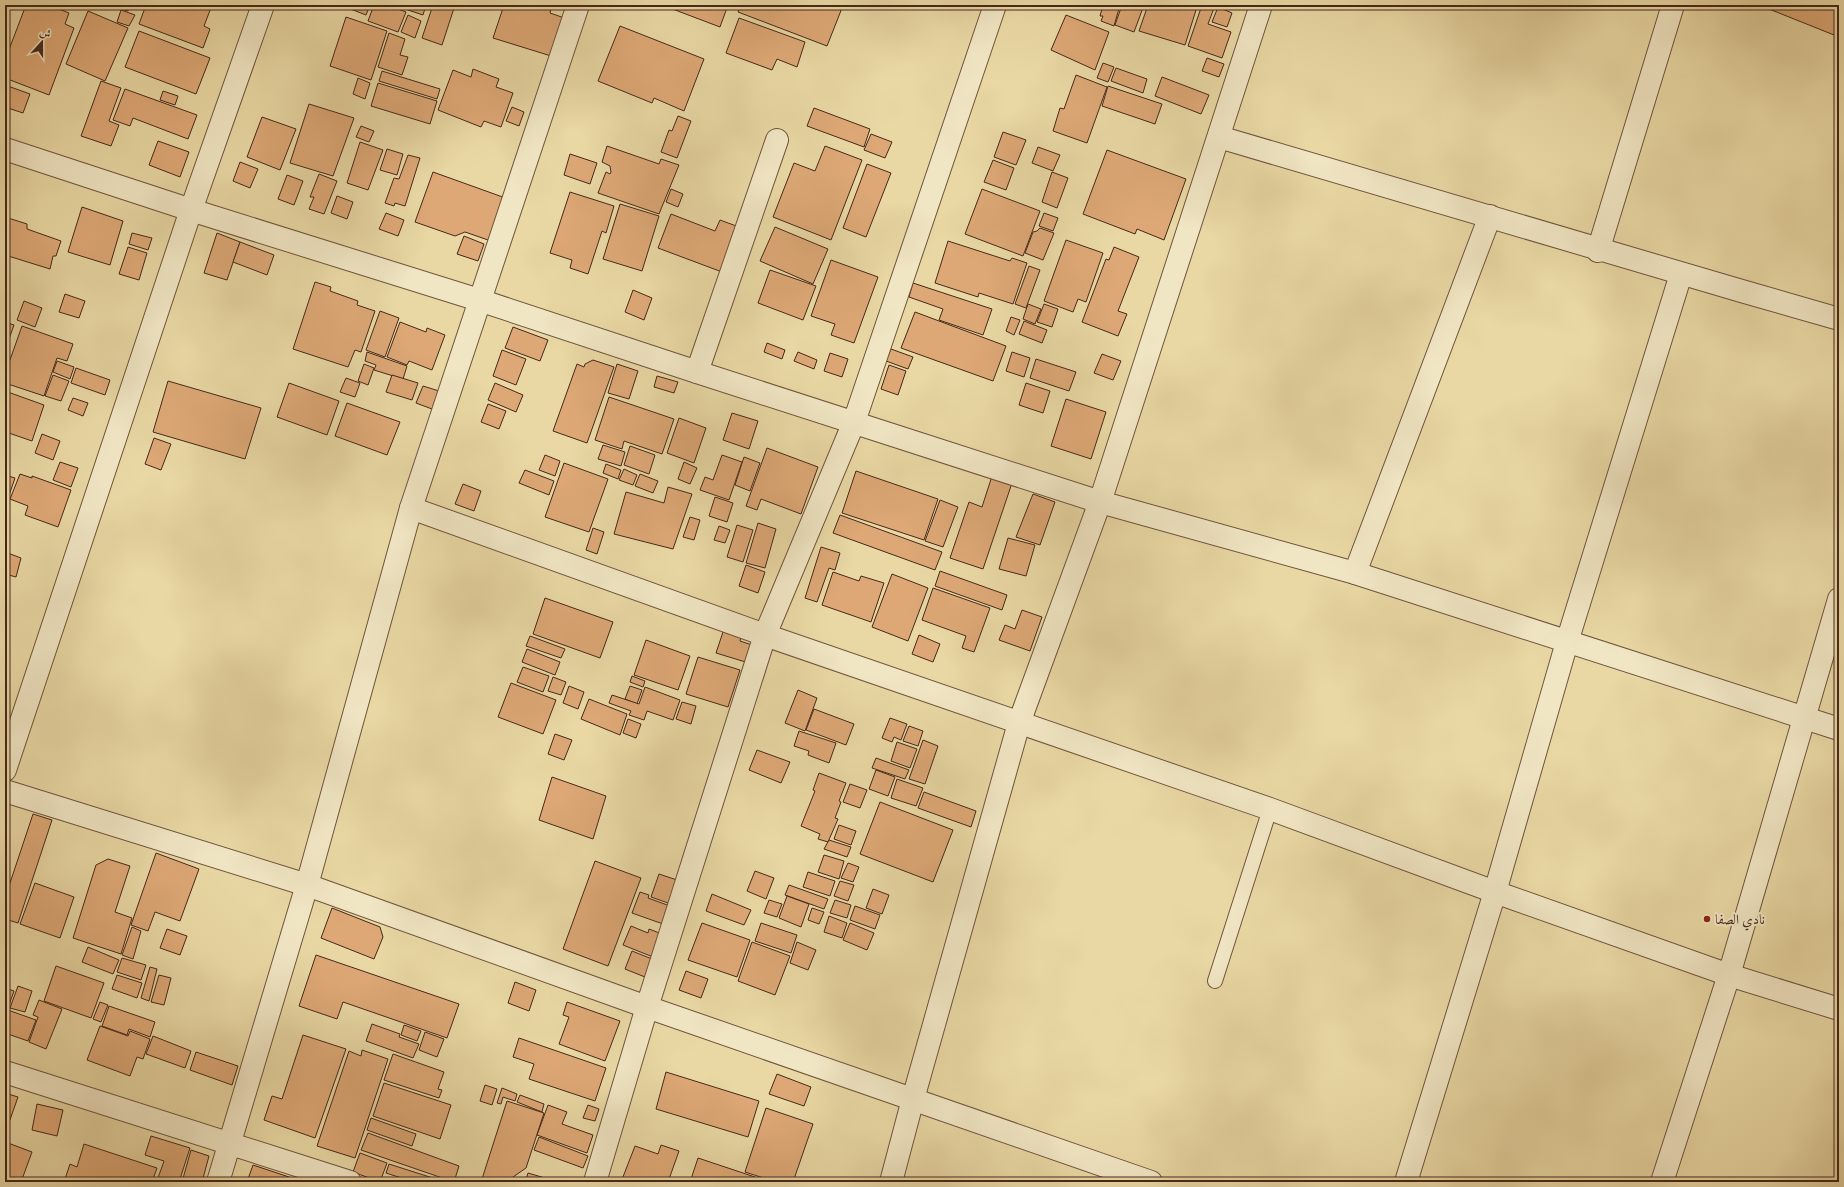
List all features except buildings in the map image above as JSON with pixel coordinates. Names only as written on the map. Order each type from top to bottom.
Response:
[{"type":"street","points":[[5,770],[191,210],[263,5]]},
{"type":"street","points":[[218,1182],[228,1143],[306,885],[411,508],[578,5]]},
{"type":"street","points":[[595,1182],[647,1007],[765,636],[854,422],[995,5]]},
{"type":"street","points":[[891,1182],[913,1098],[1019,723],[1100,502],[1219,137],[1260,5]]},
{"type":"street","points":[[1598,251],[1673,5]]},
{"type":"street","points":[[1219,137],[1490,216],[1598,251],[1839,319]]},
{"type":"street","points":[[697,372],[777,140]]},
{"type":"street","points":[[5,149],[191,210],[479,300],[1100,502],[1355,573],[1839,729]]},
{"type":"street","points":[[1355,573],[1490,216]]},
{"type":"street","points":[[1406,1182],[1495,892],[1567,642],[1681,274]]},
{"type":"street","points":[[411,508],[765,636],[1270,809],[1495,892],[1729,975],[1839,1009]]},
{"type":"street","points":[[1662,1182],[1729,975],[1839,599]]},
{"type":"street","points":[[5,791],[306,885],[647,1007],[913,1098],[1151,1182]]},
{"type":"street","points":[[5,1072],[350,1182]]},
{"type":"lane","points":[[1215,981],[1270,809]]},
{"type":"place","name":"نادي الصفا","points":[[1707,919]]}]
